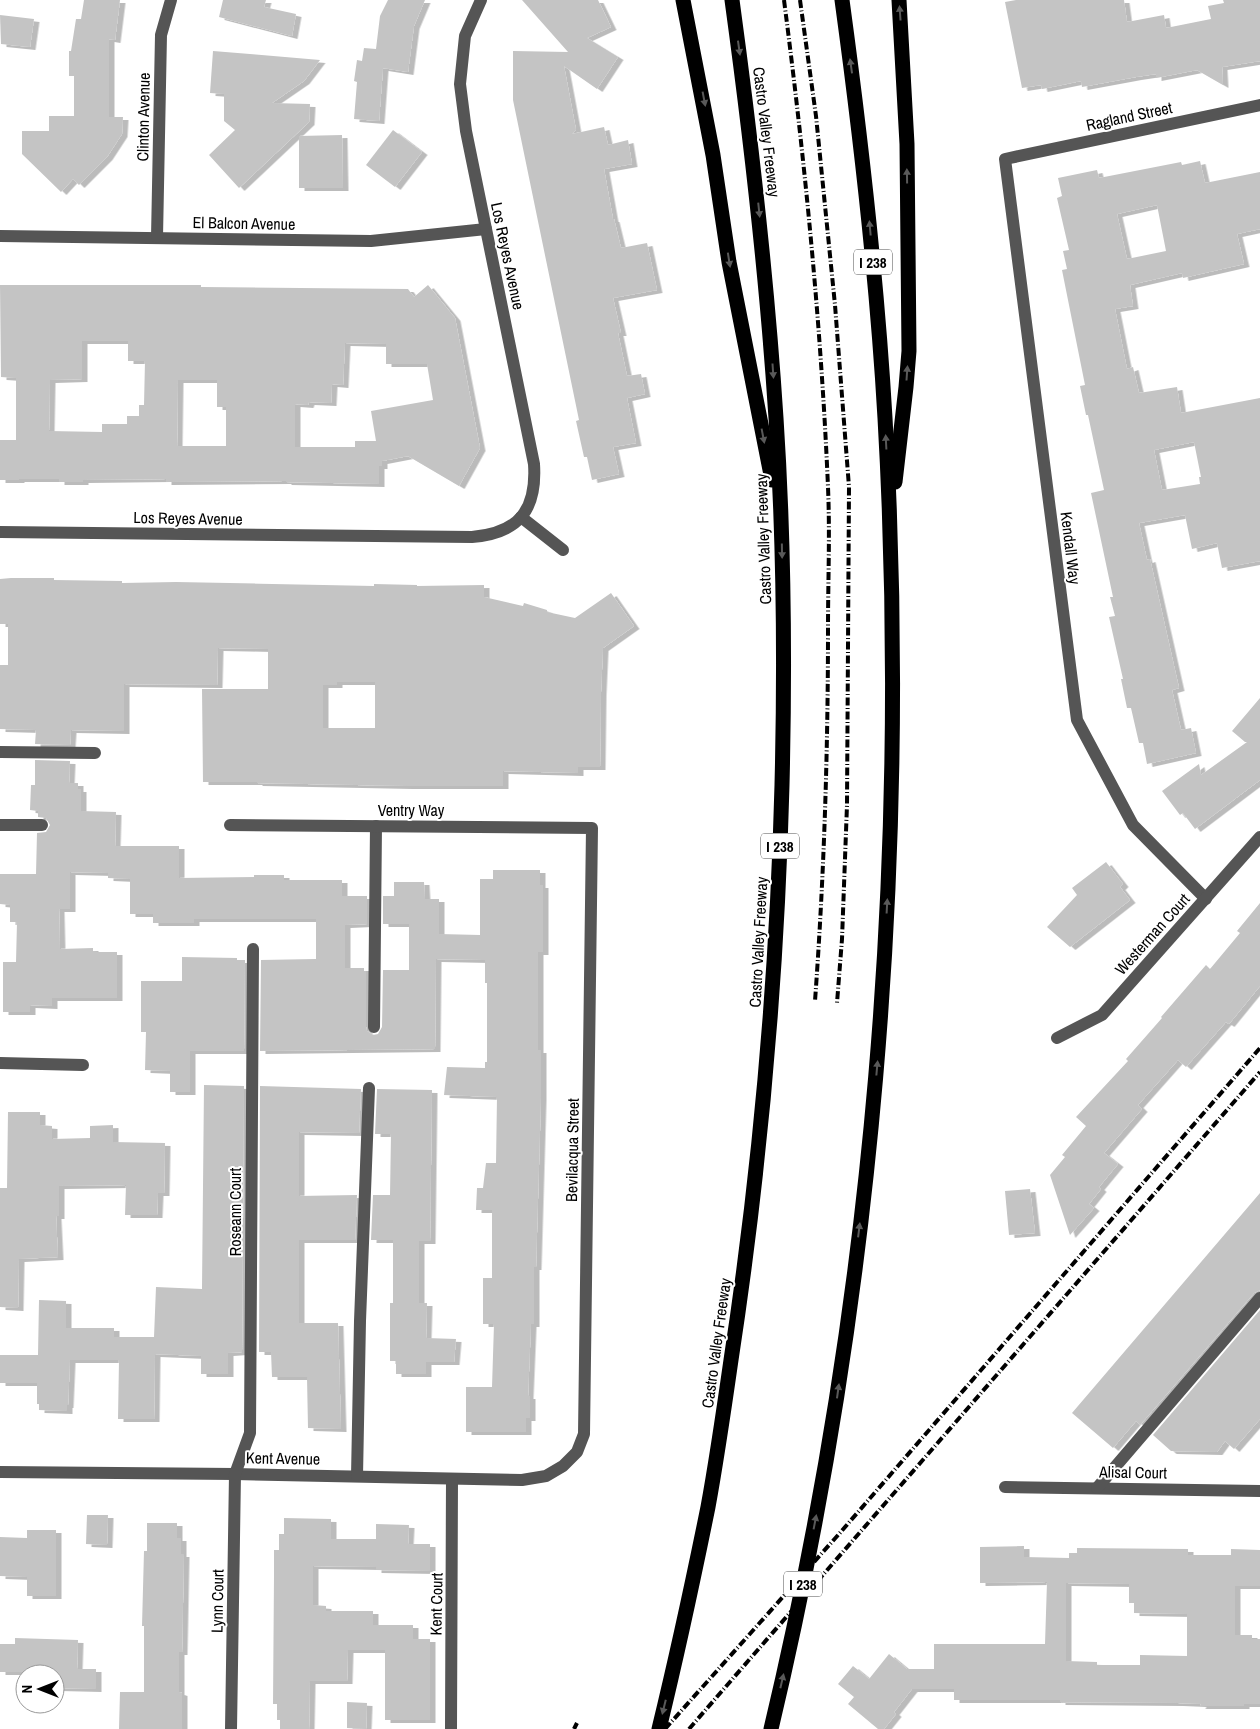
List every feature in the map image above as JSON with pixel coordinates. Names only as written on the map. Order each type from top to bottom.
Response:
[{"type":"highway","points":[[683,0],[712,146],[729,262],[781,531]]},
{"type":"highway","name":"Castro Valley Freeway","points":[[659,1729],[709,1502],[743,1280],[766,1076],[780,856],[784,640],[776,422],[759,205],[732,0]]},
{"type":"highway","name":"I 238","points":[[771,1729],[799,1606],[830,1439],[852,1292],[866,1180],[876,1072],[890,853],[892,635],[890,526],[884,406],[867,198],[842,0]]},
{"type":"highway","points":[[890,526],[909,351],[907,144],[899,0]]},
{"type":"street","name":"Clinton Avenue","points":[[157,237],[161,35],[171,0]]},
{"type":"street","name":"Los Reyes Avenue","points":[[0,532],[472,537],[498,532],[521,517],[529,507],[534,494],[534,464],[466,131],[460,84],[465,36],[481,0]]},
{"type":"street","name":"Ragland Street","points":[[1005,159],[1260,105]]},
{"type":"street","name":"Kendall Way","points":[[1005,159],[1077,720],[1133,825],[1206,899]]},
{"type":"street","name":"El Balcon Avenue","points":[[0,236],[371,241],[486,229]]},
{"type":"street","points":[[521,517],[562,550]]},
{"type":"street","points":[[0,752],[95,753]]},
{"type":"street","points":[[0,825],[42,825]]},
{"type":"street","name":"Ventry Way","points":[[230,825],[592,828]]},
{"type":"street","points":[[374,1026],[376,826]]},
{"type":"street","name":"Bevilacqua Street","points":[[562,1466],[577,1452],[584,1434],[592,828]]},
{"type":"street","name":"Westerman Court","points":[[1057,1038],[1102,1015],[1260,837]]},
{"type":"street","name":"Roseann Court","points":[[235,1474],[250,1433],[252,949]]},
{"type":"street","points":[[0,1063],[83,1065]]},
{"type":"street","points":[[357,1476],[360,1321],[369,1088]]},
{"type":"street","points":[[1097,1488],[1260,1298]]},
{"type":"street","name":"Kent Avenue","points":[[0,1472],[235,1474],[522,1480],[546,1476],[562,1466]]},
{"type":"street","name":"Lynn Court","points":[[231,1729],[235,1474]]},
{"type":"street","name":"Kent Court","points":[[451,1729],[452,1479]]},
{"type":"street","name":"Alisal Court","points":[[1005,1487],[1260,1491]]},
{"type":"building","points":[[84,0],[120,0],[115,40],[109,39],[109,117],[123,117],[122,134],[107,157],[79,185],[73,179],[61,192],[22,154],[22,131],[49,131],[49,116],[74,116],[74,76],[69,76],[69,51],[71,51],[76,19],[81,19]]},
{"type":"building","points":[[223,0],[266,0],[264,7],[296,14],[292,36],[219,17]]},
{"type":"building","points":[[388,0],[425,0],[414,26],[408,72],[383,68],[379,121],[354,119],[357,82],[354,81],[357,60],[362,61],[364,48],[376,49],[380,16]]},
{"type":"building","points":[[522,0],[598,0],[611,27],[587,38],[618,57],[597,89],[564,66],[576,130],[572,134],[604,127],[608,145],[628,140],[632,164],[604,169],[613,219],[621,248],[647,243],[657,290],[613,298],[621,333],[618,333],[627,376],[641,374],[645,394],[627,398],[636,443],[613,447],[619,474],[592,480],[587,457],[584,457],[576,421],[579,420],[513,100],[513,51],[568,52]]},
{"type":"building","points":[[1016,0],[1124,0],[1127,22],[1164,15],[1166,28],[1211,19],[1208,6],[1224,3],[1223,0],[1260,0],[1260,61],[1222,67],[1223,85],[1197,70],[1156,78],[1156,74],[1082,87],[1081,81],[1042,89],[1041,85],[1022,88],[1005,2]]},
{"type":"building","points":[[0,15],[34,19],[30,47],[1,44]]},
{"type":"building","points":[[213,51],[320,60],[304,81],[272,103],[310,104],[309,122],[239,188],[209,155],[235,130],[224,121],[224,94],[210,93]]},
{"type":"building","points":[[393,130],[422,152],[395,187],[366,165]]},
{"type":"building","points":[[342,135],[343,188],[299,188],[299,136]]},
{"type":"building","points":[[1200,161],[1205,183],[1260,172],[1260,229],[1237,234],[1244,264],[1183,278],[1182,273],[1130,285],[1133,306],[1115,309],[1127,369],[1133,367],[1139,393],[1177,387],[1181,413],[1260,398],[1260,561],[1222,568],[1217,543],[1192,549],[1185,515],[1139,523],[1147,560],[1150,559],[1179,688],[1172,690],[1181,730],[1191,728],[1196,753],[1147,764],[1143,743],[1139,743],[1131,708],[1127,708],[1121,679],[1123,679],[1109,617],[1115,616],[1110,597],[1113,597],[1091,493],[1104,490],[1080,386],[1085,385],[1062,270],[1067,269],[1063,251],[1069,250],[1057,198],[1062,196],[1058,178],[1097,170],[1099,178],[1181,162],[1182,165]],"holes":[[[1157,205],[1166,251],[1127,259],[1117,214]],[[1194,442],[1201,477],[1199,477],[1200,484],[1162,490],[1154,450]]]},
{"type":"building","points":[[0,285],[201,285],[201,287],[408,289],[414,297],[428,285],[455,318],[480,448],[459,486],[408,456],[382,461],[382,466],[379,466],[379,484],[286,481],[166,482],[166,479],[83,480],[83,482],[59,482],[59,479],[0,480],[0,440],[16,440],[16,378],[1,377]],"holes":[[[82,341],[128,341],[128,361],[145,361],[144,405],[139,405],[139,416],[127,416],[127,424],[102,424],[102,432],[49,431],[50,380],[82,379]],[[345,343],[386,344],[386,364],[427,364],[433,400],[371,411],[376,441],[355,441],[355,447],[295,447],[295,404],[308,405],[309,402],[331,403],[332,384],[343,385]],[[178,380],[217,380],[217,407],[226,407],[226,446],[177,446]]]},
{"type":"building","points":[[54,578],[54,580],[122,581],[122,583],[176,582],[374,586],[374,584],[417,586],[484,585],[484,597],[523,606],[524,603],[547,610],[547,612],[575,618],[611,593],[634,626],[603,648],[600,767],[578,767],[578,773],[503,771],[503,786],[203,782],[202,689],[268,689],[268,649],[218,648],[217,685],[124,684],[124,731],[71,730],[70,745],[35,744],[36,730],[0,729],[0,665],[8,665],[8,624],[0,624],[0,579]],"holes":[[[337,682],[375,682],[375,728],[323,728],[323,685],[337,685]]]},
{"type":"building","points":[[1260,698],[1260,780],[1195,829],[1183,813],[1180,815],[1162,791],[1199,764],[1201,775],[1247,742],[1232,731]]},
{"type":"building","points":[[35,760],[70,761],[69,783],[78,783],[78,789],[81,789],[81,811],[116,812],[115,846],[179,846],[179,878],[284,875],[284,880],[342,880],[342,896],[367,896],[367,924],[345,925],[345,968],[364,968],[364,971],[366,971],[366,1027],[367,1031],[373,1035],[378,1034],[382,1027],[383,970],[409,970],[409,924],[383,924],[383,896],[394,896],[394,882],[424,882],[425,899],[439,899],[439,934],[480,935],[480,879],[493,879],[493,870],[540,870],[540,885],[543,885],[543,952],[538,952],[538,1050],[541,1050],[541,1097],[536,1267],[534,1267],[534,1324],[531,1324],[528,1396],[530,1396],[530,1418],[526,1418],[526,1432],[466,1432],[466,1387],[492,1387],[494,1324],[483,1324],[483,1278],[492,1278],[492,1210],[476,1210],[477,1188],[483,1188],[486,1163],[496,1163],[497,1097],[444,1095],[447,1067],[485,1068],[485,1062],[487,1062],[487,983],[485,983],[485,960],[436,959],[435,1049],[260,1051],[261,960],[316,959],[316,919],[194,919],[194,923],[153,923],[153,914],[130,914],[130,879],[108,878],[108,873],[70,872],[70,909],[59,909],[60,949],[93,948],[93,952],[117,952],[117,998],[52,998],[52,1006],[30,1005],[30,1012],[3,1012],[3,962],[16,962],[17,922],[10,922],[10,905],[0,904],[0,874],[36,874],[37,833],[46,832],[50,825],[46,818],[38,817],[38,811],[30,810],[31,785],[35,785]]},
{"type":"building","points":[[1106,862],[1123,884],[1120,887],[1130,900],[1070,947],[1047,927],[1077,895],[1072,888]]},
{"type":"building","points":[[1260,903],[1260,986],[1229,1024],[1226,1022],[1186,1067],[1178,1060],[1138,1105],[1142,1109],[1104,1153],[1118,1164],[1099,1187],[1101,1189],[1089,1204],[1094,1208],[1070,1235],[1050,1175],[1065,1157],[1062,1155],[1086,1126],[1076,1117],[1128,1061],[1126,1059],[1206,965],[1210,969],[1240,933],[1237,931]]},
{"type":"building","points":[[182,957],[237,958],[237,960],[245,960],[244,1051],[190,1051],[190,1092],[170,1092],[170,1071],[145,1070],[146,1032],[141,1032],[141,981],[182,981]]},
{"type":"building","points":[[204,1085],[244,1086],[242,1352],[228,1353],[228,1374],[201,1374],[201,1356],[155,1354],[154,1419],[118,1419],[119,1360],[70,1360],[67,1411],[39,1410],[39,1404],[37,1404],[37,1383],[0,1383],[0,1355],[38,1355],[39,1300],[66,1301],[66,1328],[114,1328],[114,1337],[154,1337],[156,1287],[202,1289]]},
{"type":"building","points":[[260,1086],[361,1089],[359,1133],[299,1132],[299,1196],[357,1195],[355,1240],[299,1240],[299,1323],[338,1323],[341,1429],[308,1428],[307,1377],[272,1377],[271,1352],[259,1352]]},
{"type":"building","points":[[377,1089],[432,1090],[430,1241],[419,1241],[419,1303],[427,1303],[426,1338],[456,1339],[454,1362],[426,1362],[426,1374],[396,1374],[396,1361],[390,1361],[390,1303],[393,1303],[393,1240],[371,1240],[373,1195],[390,1195],[391,1134],[375,1134]]},
{"type":"building","points":[[8,1112],[40,1112],[40,1125],[52,1126],[52,1139],[90,1138],[90,1126],[113,1125],[113,1142],[165,1143],[164,1193],[158,1193],[157,1215],[125,1215],[126,1185],[59,1186],[59,1216],[56,1216],[58,1257],[19,1259],[18,1308],[0,1307],[0,1188],[7,1188]]},
{"type":"building","points":[[1030,1189],[1035,1233],[1009,1235],[1005,1191]]},
{"type":"building","points":[[1260,1193],[1260,1290],[1254,1293],[1140,1425],[1136,1421],[1113,1448],[1072,1413]]},
{"type":"building","points":[[1260,1310],[1260,1419],[1234,1449],[1225,1441],[1217,1452],[1171,1451],[1153,1435]]},
{"type":"building","points":[[87,1515],[108,1515],[107,1545],[86,1544]]},
{"type":"building","points":[[284,1518],[331,1519],[331,1539],[376,1539],[376,1524],[409,1525],[408,1544],[430,1544],[430,1571],[376,1570],[376,1567],[313,1566],[313,1605],[326,1606],[326,1611],[373,1611],[373,1625],[413,1625],[413,1639],[430,1639],[430,1720],[385,1720],[385,1650],[348,1650],[347,1681],[310,1681],[309,1729],[280,1729],[280,1720],[277,1720],[277,1704],[273,1704],[274,1550],[279,1550],[279,1534],[284,1534]]},
{"type":"building","points":[[147,1523],[177,1523],[177,1538],[181,1538],[181,1554],[184,1554],[182,1652],[179,1652],[179,1692],[182,1693],[182,1729],[119,1729],[120,1692],[144,1692],[144,1626],[142,1626],[144,1551],[147,1551]]},
{"type":"building","points":[[27,1530],[56,1530],[56,1596],[27,1596],[27,1577],[0,1576],[0,1537],[27,1538]]},
{"type":"building","points":[[1024,1546],[1024,1557],[1069,1558],[1069,1553],[1077,1553],[1077,1548],[1188,1549],[1188,1555],[1231,1555],[1231,1549],[1260,1550],[1260,1586],[1235,1586],[1235,1635],[1252,1635],[1252,1639],[1260,1639],[1260,1704],[1200,1706],[1201,1704],[1060,1702],[1060,1700],[954,1700],[954,1689],[912,1689],[894,1712],[896,1714],[884,1729],[878,1729],[848,1704],[854,1697],[838,1684],[853,1666],[869,1679],[889,1654],[907,1669],[934,1669],[934,1644],[1045,1644],[1047,1582],[980,1583],[980,1547]],"holes":[[[1066,1583],[1129,1584],[1129,1603],[1134,1603],[1134,1613],[1187,1614],[1187,1656],[1140,1655],[1140,1665],[1097,1665],[1097,1662],[1066,1661]]]},
{"type":"building","points":[[15,1638],[78,1640],[77,1669],[96,1669],[96,1689],[65,1688],[65,1664],[15,1664],[15,1672],[0,1672],[0,1644],[15,1644]]},
{"type":"building","points":[[347,1702],[367,1703],[366,1729],[347,1728]]},
{"type":"railway","points":[[784,0],[811,243],[821,365],[829,505],[826,768],[821,908],[815,1001]]},
{"type":"railway","points":[[800,0],[816,116],[835,305],[849,487],[847,805],[842,939],[837,1003]]},
{"type":"railway","points":[[665,1729],[839,1534],[1260,1048]]},
{"type":"railway","points":[[689,1729],[1260,1072]]},
{"type":"railway","points":[[574,1729],[577,1723]]}]
